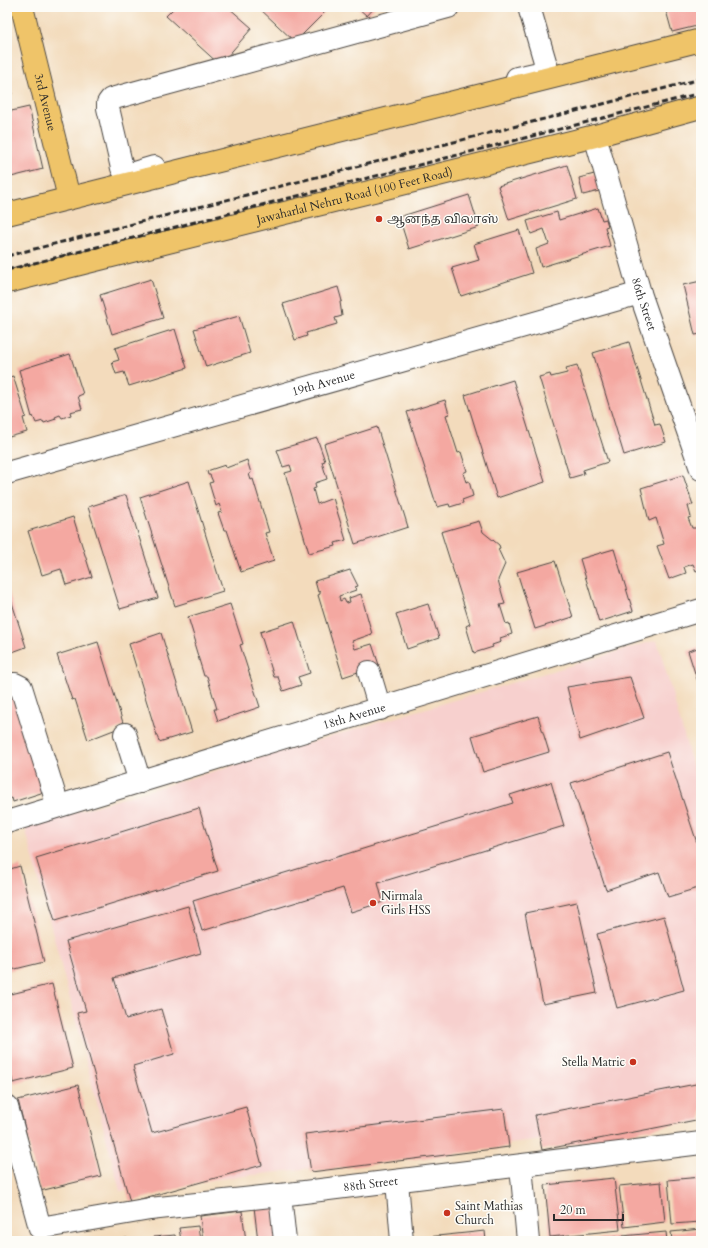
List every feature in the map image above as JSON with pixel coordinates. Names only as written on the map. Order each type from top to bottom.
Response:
[{"type":"main road","name":"3rd Avenue","points":[[22,7],[69,198]]},
{"type":"main road","points":[[7,214],[69,198],[190,163],[482,91],[701,40]]},
{"type":"main road","name":"Jawaharlal Nehru Road (100 Feet Road)","points":[[7,282],[595,136],[701,107]]},
{"type":"street","points":[[190,163],[127,175],[122,168],[108,108],[108,102],[111,99],[448,7]]},
{"type":"street","points":[[482,91],[539,73],[546,64],[529,7]]},
{"type":"street","name":"86th Street","points":[[595,136],[640,293],[701,469]]},
{"type":"street","name":"19th Avenue","points":[[7,473],[640,293]]},
{"type":"street","name":"18th Avenue","points":[[8,817],[58,806],[140,782],[701,610]]},
{"type":"street","points":[[369,672],[380,708]]},
{"type":"street","points":[[7,684],[15,684],[21,687],[58,806]]},
{"type":"street","points":[[125,734],[140,782]]},
{"type":"street","name":"88th Street","points":[[7,1107],[40,1228],[150,1208],[280,1195],[701,1143]]},
{"type":"street","points":[[521,1166],[528,1241]]},
{"type":"street","points":[[397,1181],[402,1241]]},
{"type":"street","points":[[280,1195],[284,1241]]},
{"type":"shaded area","name":"Nirmala Girls HSS","points":[[657,640],[701,795],[701,1121],[120,1191],[25,827]]},
{"type":"building","points":[[175,7],[228,7],[252,28],[220,65],[166,16]]},
{"type":"building","points":[[258,7],[324,7],[327,10],[295,42]]},
{"type":"building","points":[[357,7],[375,7],[367,16]]},
{"type":"building","points":[[665,7],[701,7],[701,25],[672,32]]},
{"type":"building","points":[[7,78],[12,94],[7,95]]},
{"type":"building","points":[[29,107],[43,169],[7,178],[7,112]]},
{"type":"building","points":[[567,165],[577,199],[509,220],[498,186]]},
{"type":"building","points":[[602,172],[607,189],[583,195],[579,178]]},
{"type":"building","points":[[469,195],[479,227],[409,249],[399,217]]},
{"type":"building","points":[[598,208],[602,220],[606,219],[608,226],[605,227],[610,246],[541,267],[536,249],[549,244],[544,229],[531,234],[527,221],[557,212],[559,220]]},
{"type":"building","points":[[519,230],[532,273],[461,296],[452,268],[479,260],[474,244]]},
{"type":"building","points":[[151,279],[163,318],[112,334],[100,295]]},
{"type":"building","points":[[701,281],[701,334],[695,335],[683,285]]},
{"type":"building","points":[[338,287],[342,301],[340,302],[342,316],[335,318],[337,324],[306,333],[307,336],[295,340],[283,304]]},
{"type":"building","points":[[239,316],[250,353],[206,367],[194,329]]},
{"type":"building","points":[[175,329],[187,368],[129,386],[124,372],[116,374],[112,362],[119,360],[115,348]]},
{"type":"building","points":[[629,342],[655,425],[660,424],[666,442],[624,455],[593,353]]},
{"type":"building","points":[[70,354],[83,394],[78,396],[82,409],[70,412],[71,415],[62,418],[60,415],[55,417],[56,419],[44,423],[43,421],[36,423],[33,416],[32,417],[19,370]]},
{"type":"building","points":[[577,365],[608,462],[583,470],[584,474],[570,478],[539,377],[550,374],[551,377],[567,373],[566,368]]},
{"type":"building","points":[[13,376],[26,417],[23,418],[27,432],[9,437],[7,436],[7,378]]},
{"type":"building","points":[[513,380],[545,482],[497,498],[465,395]]},
{"type":"building","points":[[445,400],[449,414],[446,415],[458,453],[461,452],[467,471],[463,473],[466,482],[469,481],[473,496],[462,500],[463,503],[450,507],[449,504],[437,507],[407,412]]},
{"type":"building","points":[[377,427],[408,527],[355,544],[324,444]]},
{"type":"building","points":[[317,438],[325,461],[322,462],[327,479],[315,483],[316,488],[313,489],[317,504],[333,498],[346,540],[335,543],[336,546],[309,553],[285,473],[292,471],[290,465],[283,467],[277,450]]},
{"type":"building","points":[[247,460],[251,473],[249,474],[251,480],[253,479],[269,532],[265,533],[274,561],[241,572],[227,530],[224,530],[218,513],[222,512],[219,504],[216,506],[209,483],[213,482],[207,471],[225,465],[226,468]]},
{"type":"building","points":[[683,475],[693,505],[688,506],[691,517],[688,518],[692,528],[699,528],[701,533],[701,569],[696,571],[693,564],[684,567],[686,573],[669,579],[657,546],[664,544],[656,518],[649,521],[641,488]]},
{"type":"building","points":[[189,481],[223,591],[175,606],[140,497]]},
{"type":"building","points":[[126,495],[158,598],[120,609],[88,507]]},
{"type":"building","points":[[73,517],[92,577],[66,585],[61,569],[42,575],[28,531]]},
{"type":"building","points":[[479,521],[483,532],[499,545],[500,548],[498,549],[505,564],[498,580],[505,604],[500,605],[506,624],[509,623],[512,634],[500,638],[501,642],[492,645],[493,647],[474,653],[466,626],[470,624],[441,532]]},
{"type":"building","points":[[614,549],[633,611],[599,622],[580,559]]},
{"type":"building","points":[[555,561],[573,617],[535,629],[517,572]]},
{"type":"building","points":[[350,570],[358,586],[355,587],[356,590],[339,596],[340,601],[344,599],[346,603],[350,602],[349,598],[361,594],[372,634],[352,641],[355,649],[372,644],[379,665],[343,677],[318,595],[320,594],[320,591],[318,592],[315,581]]},
{"type":"building","points":[[7,587],[26,647],[7,654]]},
{"type":"building","points":[[230,604],[243,644],[240,645],[260,707],[218,721],[214,709],[217,709],[207,676],[204,676],[188,617]]},
{"type":"building","points":[[428,604],[439,638],[407,649],[396,614]]},
{"type":"building","points":[[294,621],[310,673],[298,677],[301,685],[283,691],[278,677],[274,677],[260,632]]},
{"type":"building","points":[[161,633],[192,732],[159,742],[129,644]]},
{"type":"building","points":[[98,642],[124,726],[88,740],[75,699],[72,700],[57,655]]},
{"type":"building","points":[[701,647],[701,692],[688,651]]},
{"type":"building","points":[[630,677],[644,718],[580,740],[567,687]]},
{"type":"building","points":[[14,688],[44,792],[13,802],[12,798],[9,799],[7,792],[7,690]]},
{"type":"building","points":[[538,716],[549,752],[483,772],[472,736]]},
{"type":"building","points":[[667,752],[701,855],[701,887],[668,897],[659,872],[606,890],[571,783]]},
{"type":"building","points":[[551,782],[564,826],[378,883],[383,902],[351,912],[343,888],[202,931],[193,901],[513,803],[510,795]]},
{"type":"building","points":[[199,808],[218,871],[55,921],[36,858]]},
{"type":"building","points":[[20,866],[44,962],[7,971],[7,870]]},
{"type":"building","points":[[577,902],[597,993],[543,1004],[525,913]]},
{"type":"building","points":[[188,906],[201,953],[114,978],[126,1019],[161,1009],[174,1054],[133,1066],[152,1133],[246,1107],[262,1165],[130,1202],[77,1013],[86,1011],[66,941]]},
{"type":"building","points":[[664,916],[684,990],[617,1008],[597,934]]},
{"type":"building","points":[[52,984],[73,1068],[13,1083],[7,1058],[7,995]]},
{"type":"building","points":[[701,1083],[701,1119],[542,1150],[535,1115]]},
{"type":"building","points":[[78,1085],[101,1176],[40,1191],[18,1100]]},
{"type":"building","points":[[504,1109],[509,1147],[311,1172],[305,1134]]},
{"type":"building","points":[[701,1177],[701,1222],[672,1224],[668,1180]]},
{"type":"building","points":[[614,1178],[620,1230],[550,1237],[545,1185]]},
{"type":"building","points":[[661,1182],[665,1222],[624,1227],[619,1186]]},
{"type":"building","points":[[277,1205],[281,1241],[258,1241],[254,1207]]},
{"type":"building","points":[[242,1211],[246,1241],[203,1241],[200,1216]]},
{"type":"building","points":[[198,1226],[200,1241],[181,1241],[179,1228]]},
{"type":"building","points":[[701,1229],[701,1241],[672,1241],[671,1232]]},
{"type":"building","points":[[485,1231],[486,1241],[418,1241],[418,1238]]},
{"type":"building","points":[[666,1232],[667,1241],[623,1241],[622,1236]]},
{"type":"building","points":[[175,1235],[176,1241],[154,1241],[154,1237]]},
{"type":"building","points":[[617,1237],[617,1241],[587,1241],[587,1240]]},
{"type":"building","points":[[104,1238],[105,1241],[87,1241],[87,1240]]},
{"type":"building","points":[[127,1238],[127,1241],[114,1241],[114,1240]]},
{"type":"building","points":[[149,1239],[150,1241],[138,1241],[138,1240]]},
{"type":"railway","points":[[7,256],[701,79]]},
{"type":"railway","points":[[7,270],[701,93]]},
{"type":"place","name":"ஆனந்த விலாஸ்","points":[[379,219]]},
{"type":"place","name":"Nirmala Girls HSS","points":[[373,903]]},
{"type":"place","name":"Stella Matric","points":[[633,1062]]},
{"type":"place","name":"Saint Mathias Church","points":[[447,1213]]}]
